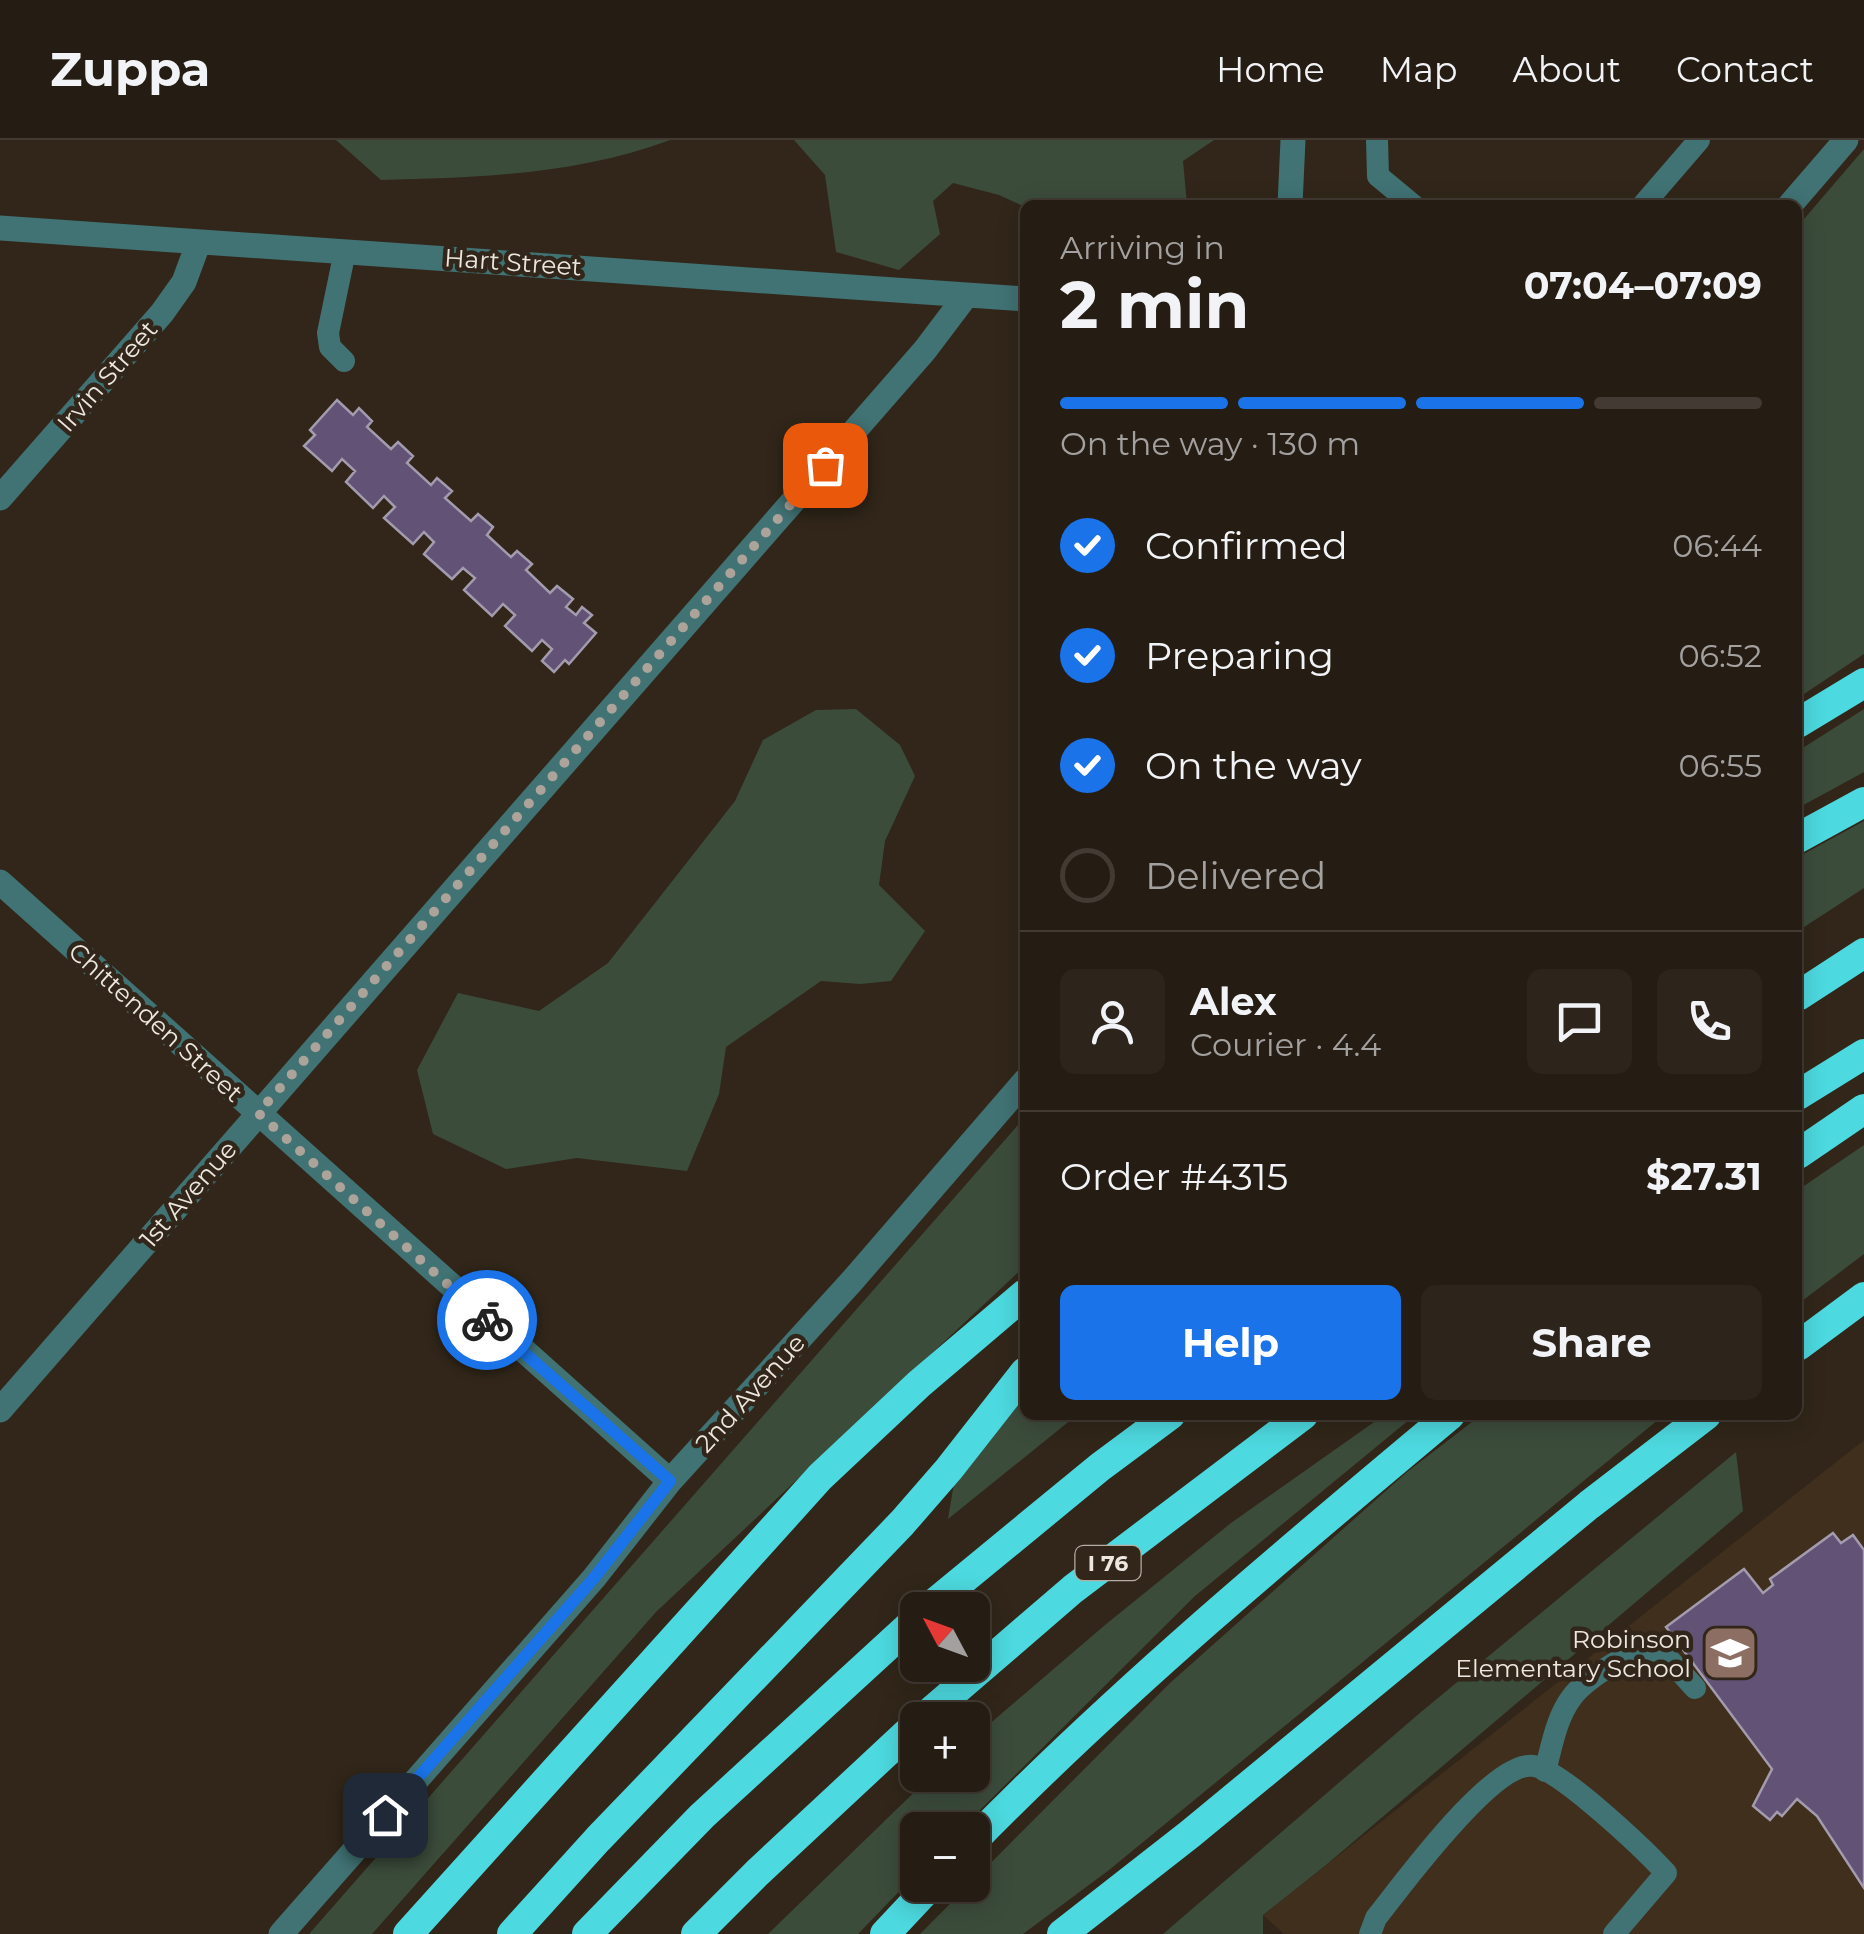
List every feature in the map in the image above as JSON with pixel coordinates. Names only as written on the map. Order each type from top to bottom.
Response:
[{"type":"highway","points":[[1802,721],[1864,683]]},
{"type":"highway","points":[[1802,836],[1864,802]]},
{"type":"highway","points":[[1802,993],[1864,953]]},
{"type":"highway","points":[[1802,1093],[1864,1054]]},
{"type":"highway","points":[[1802,1151],[1864,1109]]},
{"type":"highway","points":[[1802,1343],[1864,1297]]},
{"type":"highway","points":[[408,1934],[820,1478],[920,1384],[1020,1298]]},
{"type":"highway","points":[[512,1934],[902,1523],[1020,1378]]},
{"type":"highway","points":[[948,1592],[1163,1420]]},
{"type":"highway","name":"I 76","points":[[941,1702],[1074,1589],[1296,1420]]},
{"type":"highway","points":[[990,1824],[1224,1604],[1444,1420]]},
{"type":"highway","points":[[1062,1934],[1206,1822],[1590,1505],[1700,1420]]},
{"type":"highway","points":[[587,1934],[702,1816],[900,1634]]},
{"type":"highway","name":"I 76","points":[[696,1934],[900,1739]]},
{"type":"highway","points":[[885,1934],[915,1902]]},
{"type":"street","points":[[1290,200],[1293,140]]},
{"type":"street","points":[[1794,200],[1846,140]]},
{"type":"street","name":"Hart Street","points":[[0,228],[1020,299]]},
{"type":"street","name":"Irvin Street","points":[[0,498],[162,313],[184,282],[198,244]]},
{"type":"street","name":"1st Avenue","points":[[0,1410],[925,350],[965,297]]},
{"type":"street","name":"Chittenden Street","points":[[0,882],[670,1481]]},
{"type":"street","name":"2nd Avenue","points":[[281,1934],[594,1578],[670,1481],[852,1281],[1020,1087]]},
{"type":"lane","points":[[1377,140],[1378,176],[1407,200]]},
{"type":"lane","points":[[1647,200],[1699,140]]},
{"type":"lane","points":[[344,361],[330,347],[328,334],[345,251]]},
{"type":"lane","points":[[1545,1771],[1556,1728],[1573,1695],[1625,1656],[1644,1647],[1663,1653],[1696,1688]]},
{"type":"lane","points":[[1370,1934],[1376,1918],[1462,1810],[1518,1768],[1534,1766],[1599,1812],[1666,1873],[1614,1934]]},
{"type":"shaded area","name":"Robinson Elementary School","points":[[1864,1440],[1864,1934],[1284,1934],[1263,1915]]},
{"type":"green space","points":[[336,140],[670,140],[565,167],[381,180]]},
{"type":"green space","points":[[794,140],[1214,140],[1183,161],[1187,200],[1020,200],[1020,205],[953,183],[933,201],[940,234],[899,270],[836,252],[825,175]]},
{"type":"green space","points":[[1864,149],[1864,654],[1802,695],[1802,221]]},
{"type":"green space","points":[[856,709],[900,745],[915,776],[885,841],[879,885],[925,931],[891,981],[821,981],[726,1047],[719,1094],[687,1171],[577,1158],[506,1169],[433,1134],[417,1070],[458,993],[539,1011],[608,963],[735,801],[763,740],[816,710]]},
{"type":"green space","points":[[1864,709],[1864,772],[1802,806],[1802,748]]},
{"type":"green space","points":[[1864,821],[1864,888],[1802,928],[1802,855]]},
{"type":"green space","points":[[1020,1123],[1020,1271],[656,1612],[372,1934],[309,1934]]},
{"type":"green space","points":[[1864,1145],[1864,1254],[1802,1301],[1802,1187]]},
{"type":"green space","points":[[1020,1397],[1020,1420],[1071,1420],[948,1519],[954,1483]]},
{"type":"green space","points":[[1377,1420],[1409,1420],[1195,1596],[978,1812],[900,1812],[900,1891],[858,1934],[768,1934],[914,1792],[990,1792],[990,1723],[1231,1523]]},
{"type":"green space","points":[[1475,1420],[1658,1420],[1109,1870],[1023,1934],[920,1934],[952,1902],[990,1902],[990,1864],[1170,1683],[1407,1472]]},
{"type":"green space","points":[[1736,1452],[1743,1511],[1263,1915],[1263,1934],[1163,1934],[1421,1712]]},
{"type":"building","points":[[337,400],[353,415],[359,408],[372,421],[367,427],[391,449],[398,442],[413,456],[407,463],[431,485],[437,478],[452,491],[445,498],[471,521],[478,514],[493,527],[487,535],[511,557],[517,551],[532,564],[526,570],[550,593],[557,586],[573,599],[566,607],[576,615],[582,607],[592,615],[584,623],[596,633],[569,664],[565,660],[554,672],[542,661],[552,649],[542,640],[532,651],[505,626],[515,615],[503,604],[492,616],[464,590],[475,578],[463,568],[452,579],[424,554],[434,542],[424,532],[413,544],[384,518],[395,507],[384,496],[373,508],[346,482],[355,471],[342,459],[332,471],[304,446],[315,435],[310,430]]},
{"type":"building","points":[[1833,1533],[1841,1543],[1853,1535],[1864,1550],[1864,1888],[1817,1816],[1797,1799],[1782,1816],[1777,1812],[1770,1820],[1753,1806],[1772,1769],[1666,1627],[1744,1569],[1763,1593],[1773,1585],[1770,1579]]},
{"type":"way so far","points":[[487,1320],[258,1113],[825,465]]},
{"type":"place","name":"Robinson Elementary School","points":[[1730,1653]]},
{"type":"route","points":[[385,1815],[594,1578],[670,1481],[487,1320]]}]
